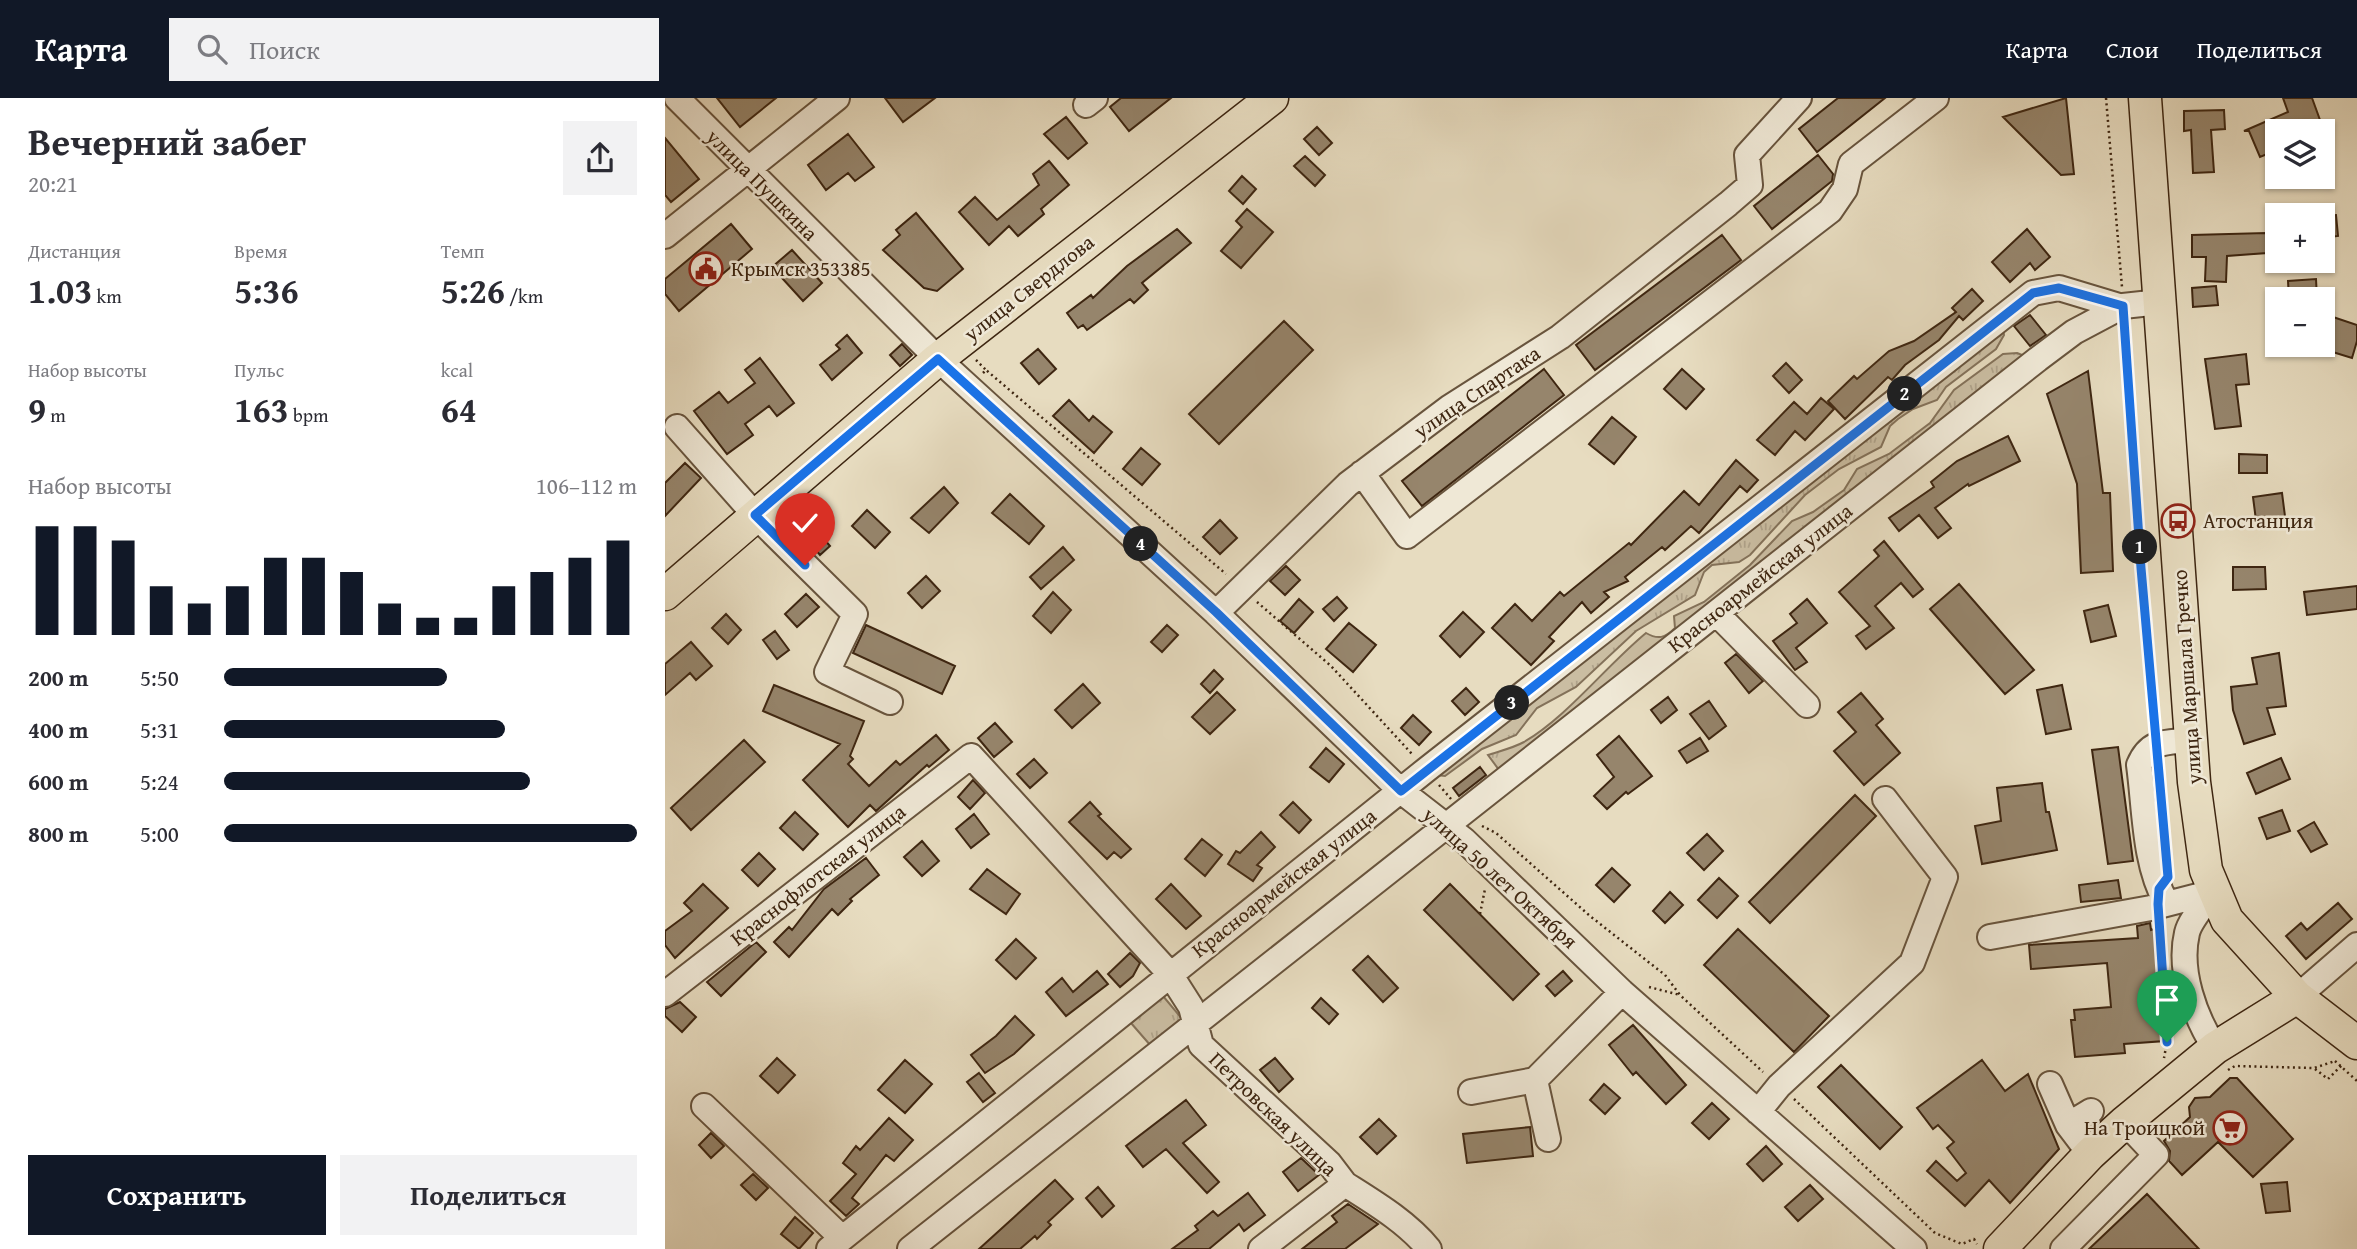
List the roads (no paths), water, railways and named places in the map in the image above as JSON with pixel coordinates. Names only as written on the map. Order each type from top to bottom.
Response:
[{"type":"main road","name":"улица Свердлова","points":[[665,594],[938,359],[1272,98]]},
{"type":"main road","name":"улица Маршала Гречко","points":[[2145,98],[2196,807],[2206,870],[2227,920],[2346,1046]]},
{"type":"main road","points":[[2000,1249],[2090,1154],[2125,1122],[2174,1082],[2220,1060],[2297,997]]},
{"type":"street","name":"улица Пушкина","points":[[677,98],[745,170],[938,359]]},
{"type":"street","points":[[668,227],[837,98]]},
{"type":"street","name":"улица Спартака","points":[[1216,612],[1362,473],[1450,407],[1560,337],[1750,185],[1747,155],[1799,98]]},
{"type":"street","points":[[1362,473],[1407,536],[1829,211],[1845,189],[1851,164],[1936,98]]},
{"type":"street","name":"Красноармейская улица","points":[[836,1243],[1170,974],[2033,293],[2059,288],[2123,306],[2160,302]]},
{"type":"street","name":"Красноармейская улица","points":[[910,1249],[2065,339],[2123,306]]},
{"type":"street","name":"улица 50 лет Октября","points":[[938,359],[1216,612],[1401,791],[1446,826],[1622,992],[1914,1249]]},
{"type":"street","points":[[677,427],[755,515],[855,614],[827,672],[890,702]]},
{"type":"street","points":[[1716,613],[1807,705]]},
{"type":"street","points":[[2162,903],[2153,865],[2139,765],[2145,750],[2156,744],[2191,740]]},
{"type":"street","name":"Петровская улица","points":[[971,755],[1170,974],[1191,1007],[1201,1045],[1329,1163],[1345,1184],[1261,1249]]},
{"type":"street","name":"Краснофлотская улица","points":[[665,994],[971,755]]},
{"type":"street","points":[[1758,1112],[1779,1086],[1912,963],[1945,877],[1885,799]]},
{"type":"street","points":[[1990,937],[2151,908],[2213,892]]},
{"type":"street","points":[[2213,892],[2187,932],[2186,953],[2190,994],[2220,1060]]},
{"type":"street","points":[[2297,997],[2357,945]]},
{"type":"street","points":[[1471,1092],[1535,1080],[1622,992]]},
{"type":"street","points":[[1535,1080],[1548,1139]]},
{"type":"street","points":[[2050,1084],[2069,1125],[2090,1154]]},
{"type":"street","points":[[704,1106],[836,1243]]},
{"type":"street","points":[[2069,1125],[2091,1111]]},
{"type":"street","points":[[2063,1249],[2156,1155],[2125,1122]]},
{"type":"street","points":[[1345,1184],[1378,1205],[1419,1237],[1429,1249]]},
{"type":"place","name":"Крымск 353385","points":[[706,269]]},
{"type":"place","name":"Атостанция","points":[[2178,521]]},
{"type":"place","name":"На Троицкой","points":[[2230,1128]]}]
